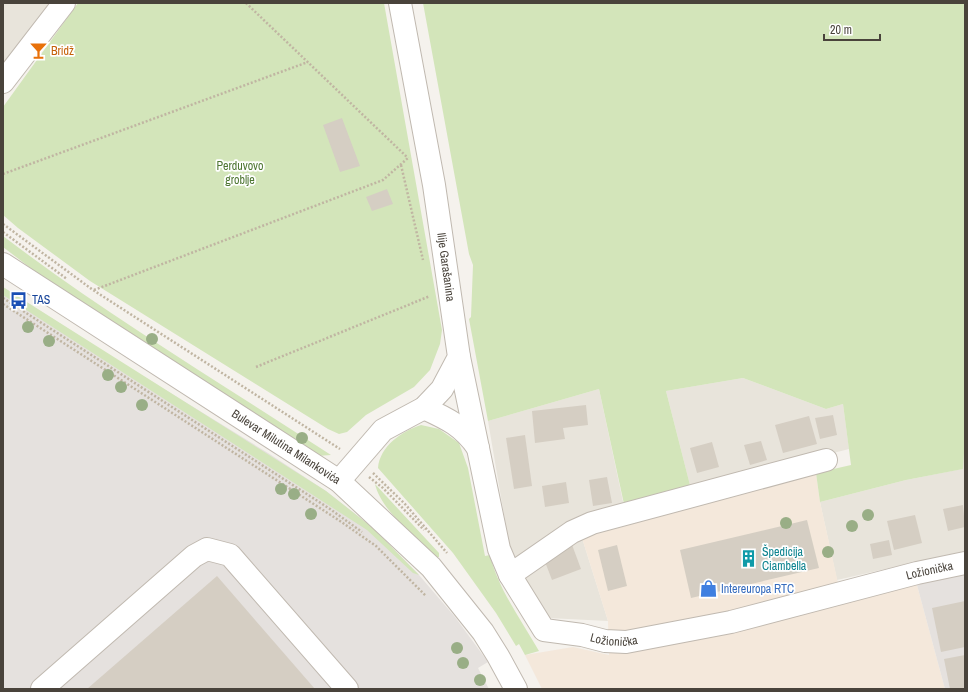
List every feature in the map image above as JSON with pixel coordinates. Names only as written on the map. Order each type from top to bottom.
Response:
[{"type":"street","points":[[3,82],[64,3]]},
{"type":"street","name":"Ilije Garašanina","points":[[400,3],[434,185],[459,357]]},
{"type":"street","name":"Bulevar Milutina Milankovića","points":[[3,264],[340,481],[431,567],[479,627],[498,656],[516,689]]},
{"type":"street","points":[[340,481],[383,430],[424,408],[442,389],[459,357]]},
{"type":"street","name":"Ložionička","points":[[459,357],[480,451],[499,549],[510,575],[544,630],[582,635],[605,641],[626,642],[731,622],[917,573],[965,563]]},
{"type":"street","points":[[424,408],[459,426],[470,435],[480,451]]},
{"type":"street","points":[[510,575],[572,532],[592,523],[826,460]]},
{"type":"street","points":[[42,689],[194,556],[207,550],[230,555],[347,689]]},
{"type":"path","points":[[246,3],[408,158]]},
{"type":"path","points":[[3,174],[308,62]]},
{"type":"path","points":[[93,290],[383,180],[408,158],[416,157]]},
{"type":"path","points":[[401,165],[424,265]]},
{"type":"path","points":[[256,368],[431,296],[429,288]]},
{"type":"path","points":[[3,298],[330,509],[376,543],[417,581]]},
{"type":"path","points":[[3,304],[340,521],[376,546],[429,599]]},
{"type":"shaded area","points":[[3,3],[49,3],[3,64]]},
{"type":"shaded area","points":[[3,287],[125,365],[268,453],[326,491],[372,527],[419,575],[455,617],[488,662],[478,668],[489,689],[3,689]]},
{"type":"shaded area","points":[[743,378],[826,409],[843,404],[849,449],[691,489],[666,391]]},
{"type":"shaded area","points":[[599,389],[628,525],[582,538],[608,621],[548,618],[525,585],[510,550],[488,421]]},
{"type":"shaded area","points":[[965,438],[965,551],[837,580],[820,502],[906,480],[962,469]]},
{"type":"shaded area","points":[[816,473],[820,502],[842,601],[917,585],[945,689],[542,689],[525,655],[573,647],[609,655],[608,621],[582,538]]},
{"type":"shaded area","points":[[965,573],[965,689],[945,689],[917,585]]},
{"type":"green space","name":"Perduvovo groblje","points":[[78,3],[384,3],[442,330],[440,344],[430,370],[414,387],[366,415],[347,432],[339,434],[328,429],[90,281],[18,228],[3,215],[3,107]]},
{"type":"green space","points":[[423,3],[965,3],[965,438],[963,469],[906,480],[820,502],[816,473],[851,465],[843,404],[826,409],[743,378],[666,391],[691,489],[624,504],[599,389],[488,421],[469,319],[471,317],[473,265],[469,254]]},
{"type":"green space","points":[[3,236],[83,294],[331,455],[317,456],[310,454],[37,273],[3,247]]},
{"type":"green space","points":[[3,287],[326,491],[373,528],[419,575],[413,573],[367,530],[3,295]]},
{"type":"green space","points":[[421,425],[439,429],[459,443],[468,468],[485,556],[490,555],[499,580],[511,604],[539,651],[525,655],[519,644],[516,646],[496,613],[453,553],[378,468],[383,453],[393,440],[407,431]]},
{"type":"green space","points":[[375,484],[439,553],[439,557],[436,557],[392,514],[384,504]]},
{"type":"building","points":[[342,118],[360,166],[340,172],[323,125]]},
{"type":"building","points":[[387,189],[393,204],[372,211],[366,197]]},
{"type":"building","points":[[586,405],[588,425],[563,428],[565,439],[535,443],[532,411]]},
{"type":"building","points":[[833,415],[837,435],[820,439],[815,418]]},
{"type":"building","points":[[809,416],[817,444],[783,453],[775,425]]},
{"type":"building","points":[[525,435],[532,486],[514,489],[506,438]]},
{"type":"building","points":[[761,441],[767,460],[750,465],[744,445]]},
{"type":"building","points":[[712,442],[719,467],[697,473],[690,448]]},
{"type":"building","points":[[607,477],[612,503],[593,506],[589,480]]},
{"type":"building","points":[[566,482],[569,503],[545,507],[542,486]]},
{"type":"building","points":[[963,505],[965,527],[948,531],[943,509]]},
{"type":"building","points":[[915,515],[922,543],[894,550],[887,521]]},
{"type":"building","name":"Špedicija Ciambella","points":[[807,520],[819,568],[691,598],[680,550]]},
{"type":"building","points":[[889,540],[892,555],[873,559],[870,544]]},
{"type":"building","points":[[571,542],[581,569],[552,580],[542,554]]},
{"type":"building","points":[[617,545],[627,586],[608,591],[598,550]]},
{"type":"building","points":[[217,576],[315,689],[87,689]]},
{"type":"building","points":[[965,601],[965,647],[941,652],[932,608]]},
{"type":"building","points":[[965,655],[965,689],[950,689],[944,659]]},
{"type":"place","name":"Bridž","points":[[38,51]]},
{"type":"place","name":"TAS","points":[[19,300]]},
{"type":"place","name":"Špedicija Ciambella","points":[[749,559]]},
{"type":"place","name":"Intereuropa RTC","points":[[708,589]]}]
